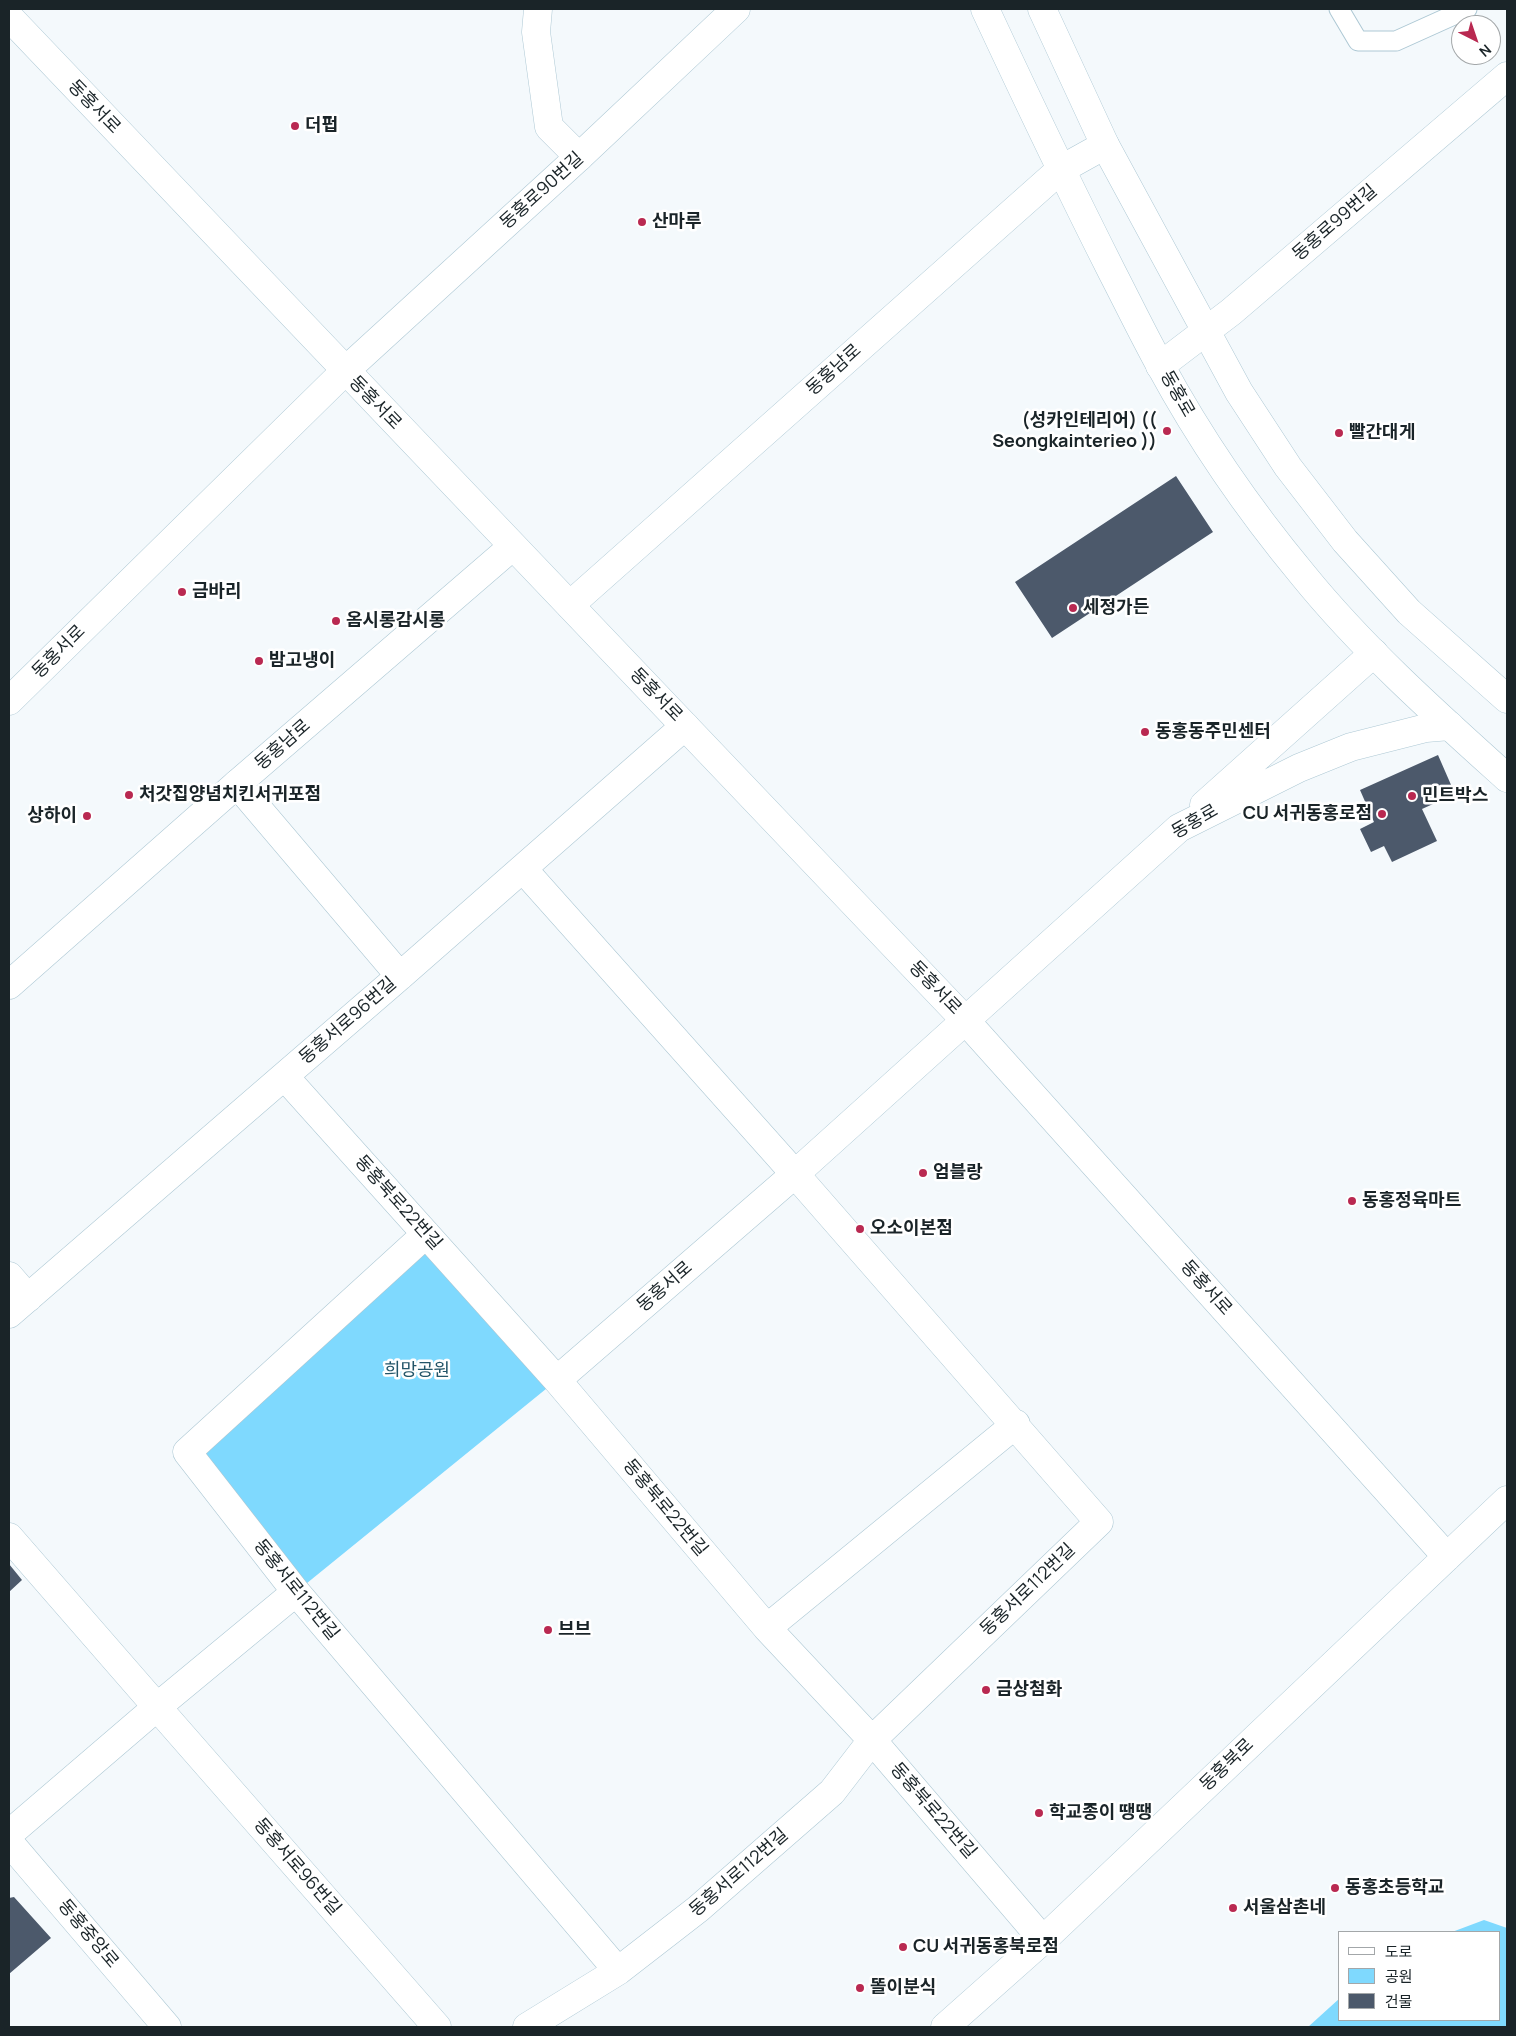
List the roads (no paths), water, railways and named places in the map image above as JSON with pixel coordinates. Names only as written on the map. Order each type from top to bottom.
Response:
[{"type":"street","points":[[538,9],[536,32],[549,127],[579,157]]},
{"type":"street","name":"동홍로90번길","points":[[345,371],[579,157],[736,9]]},
{"type":"street","name":"동홍로","points":[[985,9],[1060,170],[1160,366],[1244,499],[1302,575],[1336,614],[1450,726],[1507,778]]},
{"type":"street","points":[[1042,9],[1106,145],[1239,392],[1288,467],[1345,541],[1409,612],[1507,699]]},
{"type":"street","name":"동홍서로","points":[[9,17],[966,1020],[1447,1557]]},
{"type":"street","name":"동홍로99번길","points":[[1160,366],[1231,312],[1507,76]]},
{"type":"street","name":"동홍남로","points":[[570,605],[1060,170],[1106,145]]},
{"type":"street","name":"동홍서로","points":[[9,701],[345,371]]},
{"type":"street","name":"동홍남로","points":[[9,985],[237,784],[514,546]]},
{"type":"street","points":[[1179,828],[1374,652]]},
{"type":"street","name":"동홍서로96번길","points":[[18,1306],[400,976],[685,726]]},
{"type":"street","name":"동홍로","points":[[966,1020],[1179,828],[1299,768],[1351,748],[1426,728],[1450,726]]},
{"type":"street","points":[[237,784],[400,976]]},
{"type":"street","points":[[523,869],[796,1174]]},
{"type":"street","name":"동홍서로","points":[[557,1380],[796,1174],[966,1020]]},
{"type":"street","name":"동홍북로22번길","points":[[285,1076],[557,1380],[767,1628],[872,1740],[1043,1940]]},
{"type":"street","name":"동홍서로112번길","points":[[527,2027],[618,1971],[698,1909],[832,1792],[872,1740],[1099,1522],[1016,1424],[796,1174]]},
{"type":"street","name":"동홍서로112번길","points":[[426,1234],[187,1452],[296,1592],[618,1971]]},
{"type":"street","points":[[9,1276],[18,1306]]},
{"type":"street","points":[[767,1628],[1016,1424]]},
{"type":"street","name":"동홍북로","points":[[945,2027],[1043,1940],[1507,1500]]},
{"type":"street","name":"동홍서로96번길","points":[[9,1536],[436,2027]]},
{"type":"street","points":[[9,1834],[157,1707],[296,1592]]},
{"type":"street","name":"동홍중앙로","points":[[9,1842],[167,2027]]},
{"type":"lane","points":[[1339,9],[1358,42],[1396,41],[1467,9]]},
{"type":"place","name":"더펍","points":[[295,126]]},
{"type":"place","name":"산마루","points":[[642,222]]},
{"type":"place","name":"(성카인테리어) (( Seongkainterieo ))","points":[[1167,431]]},
{"type":"place","name":"빨간대게","points":[[1339,433]]},
{"type":"place","name":"금바리","points":[[182,592]]},
{"type":"place","name":"세정가든","points":[[1073,608]]},
{"type":"place","name":"옴시롱감시롱","points":[[336,621]]},
{"type":"place","name":"밤고냉이","points":[[259,661]]},
{"type":"place","name":"동홍동주민센터","points":[[1145,732]]},
{"type":"place","name":"처갓집양념치킨서귀포점","points":[[129,795]]},
{"type":"place","name":"민트박스","points":[[1412,796]]},
{"type":"place","name":"CU 서귀동홍로점","points":[[1382,814]]},
{"type":"place","name":"상하이","points":[[87,816]]},
{"type":"place","name":"엄블랑","points":[[923,1173]]},
{"type":"place","name":"동홍정육마트","points":[[1352,1201]]},
{"type":"place","name":"오소이본점","points":[[860,1229]]},
{"type":"place","name":"브브","points":[[548,1630]]},
{"type":"place","name":"금상첨화","points":[[986,1690]]},
{"type":"place","name":"학교종이 땡땡","points":[[1039,1813]]},
{"type":"place","name":"동홍초등학교","points":[[1335,1888]]},
{"type":"place","name":"서울삼촌네","points":[[1233,1908]]},
{"type":"place","name":"CU 서귀동홍북로점","points":[[903,1947]]},
{"type":"place","name":"똘이분식","points":[[860,1988]]},
{"type":"park label","name":"희망공원","points":[[417,1371]]}]
